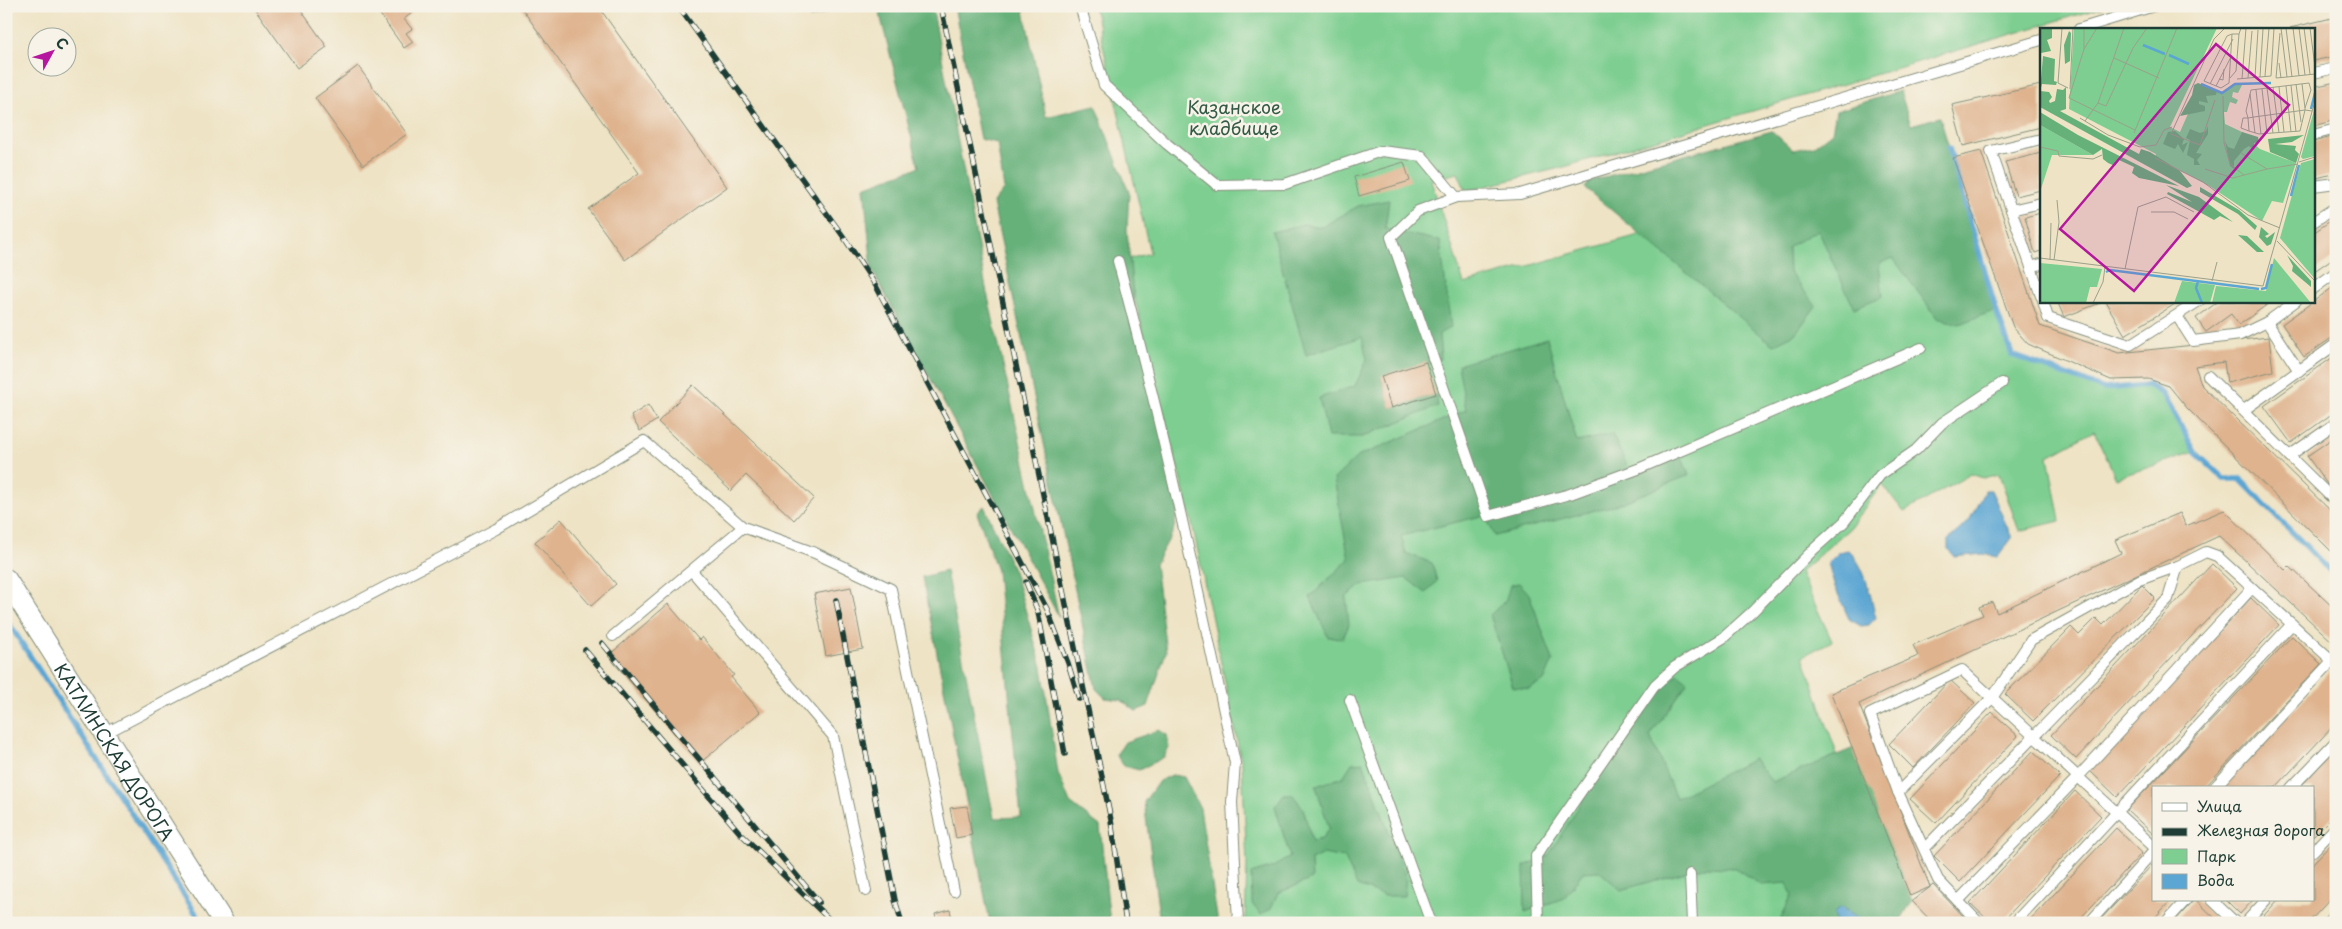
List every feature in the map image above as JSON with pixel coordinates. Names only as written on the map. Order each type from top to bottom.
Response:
[{"type":"street","name":"КАТЛИНСКАЯ ДОРОГА","points":[[6,579],[224,923]]},
{"type":"lane","points":[[1080,6],[1104,85],[1167,144],[1217,185],[1285,184],[1381,151],[1422,156],[1456,197]]},
{"type":"lane","points":[[2082,28],[2154,6]]},
{"type":"lane","points":[[1921,348],[1638,469],[1570,494],[1488,516],[1391,236],[1418,211],[1456,197],[1529,192],[2040,40]]},
{"type":"lane","points":[[2314,73],[2336,68]]},
{"type":"lane","points":[[2314,135],[2336,129]]},
{"type":"lane","points":[[2040,139],[1991,151],[2011,210],[2036,265],[2040,290]]},
{"type":"lane","points":[[2314,186],[2336,183]]},
{"type":"lane","points":[[2011,210],[2040,203]]},
{"type":"lane","points":[[2314,221],[2336,207]]},
{"type":"lane","points":[[1118,261],[1182,514],[1235,763],[1232,802],[1238,923]]},
{"type":"lane","points":[[2314,288],[2336,272]]},
{"type":"lane","points":[[2042,302],[2048,318],[2130,345],[2198,302]]},
{"type":"lane","points":[[2177,316],[2193,341],[2240,334],[2267,322],[2295,302]]},
{"type":"lane","points":[[2267,322],[2299,371]]},
{"type":"lane","points":[[2244,410],[2336,344]]},
{"type":"lane","points":[[2208,376],[2335,500]]},
{"type":"lane","points":[[1538,923],[1536,856],[1655,685],[1675,667],[1722,638],[1752,612],[1814,549],[1844,522],[1880,475],[1916,450],[1942,423],[2002,383]]},
{"type":"lane","points":[[2289,456],[2336,423]]},
{"type":"lane","points":[[104,734],[496,529],[644,441],[743,527],[814,553],[891,589],[954,891]]},
{"type":"lane","points":[[613,636],[743,527]]},
{"type":"lane","points":[[1898,792],[1992,698],[2031,640],[2139,580],[2178,566],[2206,552],[2217,556],[2334,663],[2216,786]]},
{"type":"lane","points":[[1925,848],[2168,599],[2178,566]]},
{"type":"lane","points":[[692,571],[833,736],[866,891]]},
{"type":"lane","points":[[1958,901],[2078,777],[2252,588]]},
{"type":"lane","points":[[2014,923],[2292,624]]},
{"type":"lane","points":[[1979,923],[1938,880],[1898,792],[1870,714],[1962,670],[2152,845]]},
{"type":"lane","points":[[1350,700],[1430,923]]},
{"type":"lane","points":[[2294,786],[2336,741]]},
{"type":"lane","points":[[2314,850],[2336,827]]},
{"type":"lane","points":[[2089,923],[2152,853]]},
{"type":"lane","points":[[1690,874],[1692,923]]},
{"type":"lane","points":[[2165,923],[2184,902]]},
{"type":"lane","points":[[2214,902],[2236,923]]},
{"type":"lane","points":[[2245,923],[2264,902]]},
{"type":"lane","points":[[2327,923],[2336,914]]},
{"type":"green space","points":[[806,6],[845,6],[810,18]]},
{"type":"green space","points":[[875,6],[932,6],[986,288],[1059,617],[872,270],[864,187],[919,167],[878,7]]},
{"type":"green space","points":[[954,6],[1023,6],[1046,117],[1095,105],[1129,192],[1127,230],[1135,317],[1179,505],[1173,532],[1155,564],[1166,652],[1148,706],[1136,711],[1121,700],[1105,698],[1096,689],[993,203],[1004,189],[997,143],[980,139]]},
{"type":"green space","name":"Казанское кладбище","points":[[1094,6],[2107,6],[1564,167],[1466,191],[1458,173],[1431,180],[1464,284],[1949,148],[1996,310],[2012,355],[2104,389],[2148,385],[2163,394],[2195,452],[2116,478],[2094,431],[2048,456],[2060,521],[2019,531],[1999,474],[1983,478],[1971,474],[1904,512],[1882,484],[1850,528],[1800,572],[1832,641],[1803,656],[1889,904],[1867,923],[1841,907],[1834,913],[1836,923],[1245,923],[1247,863],[1242,764],[1193,528],[1125,260],[1150,253]]},
{"type":"green space","points":[[1900,91],[1911,125],[1940,117],[1996,310],[1959,324],[1937,318],[1893,258],[1879,264],[1883,296],[1854,308],[1818,230],[1788,247],[1789,272],[1816,306],[1795,334],[1773,345],[1585,188],[1590,181],[1772,131],[1793,150],[1814,146],[1832,132],[1836,111]]},
{"type":"green space","points":[[1389,200],[1385,229],[1440,241],[1451,327],[1439,334],[1441,359],[1381,376],[1391,408],[1436,394],[1438,406],[1362,437],[1328,437],[1319,398],[1355,386],[1367,360],[1362,337],[1306,355],[1272,232],[1304,224],[1322,227],[1358,206]]},
{"type":"green space","points":[[1547,338],[1577,442],[1612,434],[1632,476],[1681,456],[1689,475],[1619,504],[1495,536],[1485,515],[1401,536],[1406,553],[1432,563],[1437,581],[1426,593],[1406,578],[1362,585],[1346,597],[1349,625],[1343,638],[1328,637],[1310,597],[1349,559],[1334,479],[1357,457],[1466,410],[1458,365]]},
{"type":"green space","points":[[984,506],[1014,571],[1042,667],[1058,773],[1070,803],[1100,826],[1110,923],[990,923],[922,577],[946,571],[994,818],[1021,817],[997,571],[977,513]]},
{"type":"green space","points":[[1519,583],[1529,594],[1553,660],[1544,681],[1529,689],[1513,687],[1490,615],[1506,600],[1510,585]]},
{"type":"green space","points":[[1678,674],[1688,682],[1650,736],[1676,798],[1754,759],[1772,782],[1854,748],[1912,901],[1900,921],[1867,923],[1841,907],[1834,913],[1836,923],[1783,923],[1781,918],[1792,895],[1787,883],[1761,885],[1735,868],[1704,867],[1621,890],[1599,871],[1583,872],[1564,898],[1525,912],[1524,866],[1548,856],[1589,790],[1655,697]]},
{"type":"green space","points":[[1159,730],[1167,735],[1169,748],[1164,757],[1139,770],[1124,766],[1116,755],[1125,742]]},
{"type":"green space","points":[[1363,762],[1406,878],[1404,896],[1385,896],[1357,886],[1345,858],[1323,854],[1311,860],[1312,879],[1278,893],[1271,908],[1261,915],[1252,904],[1251,874],[1273,867],[1290,857],[1275,806],[1284,794],[1292,794],[1303,808],[1312,841],[1322,839],[1329,828],[1316,786],[1343,777],[1352,763]]},
{"type":"green space","points":[[1172,775],[1184,777],[1200,808],[1218,923],[1160,923],[1144,802],[1159,781]]},
{"type":"water","points":[[1985,490],[1991,490],[2012,538],[1998,557],[1983,554],[1954,557],[1948,549],[1948,540],[1969,521]]},
{"type":"water","points":[[1848,550],[1859,564],[1869,591],[1876,618],[1869,625],[1861,626],[1849,619],[1835,587],[1828,563],[1839,552]]},
{"type":"water","points":[[1841,907],[1867,923],[1836,923],[1834,913]]},
{"type":"building","points":[[253,6],[298,6],[327,47],[297,68]]},
{"type":"building","points":[[374,6],[407,6],[412,13],[404,19],[412,29],[406,33],[413,42],[404,48]]},
{"type":"building","points":[[520,6],[598,6],[727,187],[625,260],[588,209],[639,173]]},
{"type":"building","points":[[2336,17],[2336,56],[2314,61],[2314,28],[2290,28]]},
{"type":"building","points":[[358,66],[407,134],[363,165],[315,98]]},
{"type":"building","points":[[2336,82],[2336,120],[2314,126],[2314,87]]},
{"type":"building","points":[[2040,85],[2040,127],[1963,146],[1952,105]]},
{"type":"building","points":[[2336,136],[2336,173],[2314,179],[2314,142]]},
{"type":"building","points":[[1981,151],[2040,326],[2119,353],[2269,337],[2273,371],[2227,383],[2224,362],[2195,366],[2202,386],[2336,516],[2336,556],[2187,408],[2169,386],[2148,379],[2111,380],[2028,344],[2013,327],[1953,158]]},
{"type":"building","points":[[2040,153],[2040,190],[2016,196],[2005,162]]},
{"type":"building","points":[[1404,162],[1410,181],[1359,196],[1354,177]]},
{"type":"building","points":[[2040,213],[2040,251],[2035,253],[2025,217]]},
{"type":"building","points":[[2336,217],[2336,256],[2314,271],[2314,232]]},
{"type":"building","points":[[2336,285],[2336,335],[2304,357],[2282,324]]},
{"type":"building","points":[[2057,302],[2102,302],[2064,317]]},
{"type":"building","points":[[2106,302],[2178,302],[2125,335]]},
{"type":"building","points":[[2218,302],[2271,302],[2239,325],[2231,314],[2206,332],[2196,318]]},
{"type":"building","points":[[2336,355],[2336,411],[2291,443],[2264,406]]},
{"type":"building","points":[[1426,362],[1436,394],[1391,408],[1381,376]]},
{"type":"building","points":[[693,385],[814,498],[794,520],[746,475],[731,491],[658,422]]},
{"type":"building","points":[[648,405],[657,420],[640,431],[631,416]]},
{"type":"building","points":[[2336,436],[2336,484],[2330,488],[2307,456]]},
{"type":"building","points":[[2224,510],[2285,570],[2289,566],[2336,610],[2336,645],[2219,536],[1859,704],[1930,887],[1910,896],[1831,693],[1918,656],[1913,645],[1983,615],[1979,607],[1992,602],[1997,613],[2121,553],[2115,540],[2180,513],[2186,526]]},
{"type":"building","points":[[561,519],[616,584],[591,606],[535,542]]},
{"type":"building","points":[[2212,564],[2237,588],[2076,759],[2051,735]]},
{"type":"building","points":[[2142,585],[2155,598],[2033,721],[2005,694],[2071,627],[2079,635],[2096,618],[2103,625]]},
{"type":"building","points":[[851,587],[863,649],[826,656],[814,594]]},
{"type":"building","points":[[2251,598],[2279,625],[2117,797],[2089,770]]},
{"type":"building","points":[[668,604],[699,640],[702,637],[734,675],[731,677],[760,712],[700,763],[608,656]]},
{"type":"building","points":[[2292,636],[2321,664],[2206,786],[2152,786],[2152,833],[2127,810]]},
{"type":"building","points":[[2331,670],[2336,674],[2336,723],[2277,786],[2221,786]]},
{"type":"building","points":[[1950,680],[1975,703],[1913,768],[1889,744]]},
{"type":"building","points":[[1992,712],[2018,736],[1936,823],[1910,799]]},
{"type":"building","points":[[2336,749],[2336,813],[2314,835],[2314,786],[2301,786]]},
{"type":"building","points":[[2033,751],[2060,776],[1960,882],[1934,856]]},
{"type":"building","points":[[2075,791],[2101,816],[2001,923],[1991,923],[1970,903]]},
{"type":"building","points":[[967,806],[972,835],[956,838],[950,808]]},
{"type":"building","points":[[2116,828],[2142,853],[2076,923],[2027,923]]},
{"type":"building","points":[[2336,839],[2336,893],[2308,923],[2257,923],[2276,902],[2314,902],[2314,862]]},
{"type":"building","points":[[2152,865],[2152,902],[2169,902],[2150,923],[2097,923]]},
{"type":"building","points":[[1933,885],[1970,923],[1933,923],[1912,901]]},
{"type":"building","points":[[2192,902],[2198,902],[2220,923],[2173,923]]},
{"type":"building","points":[[2228,902],[2251,902],[2240,914]]},
{"type":"building","points":[[950,910],[953,923],[937,923],[935,914]]},
{"type":"waterway","points":[[1949,148],[1996,310],[2012,355],[2104,389],[2148,385],[2163,394],[2195,452],[2224,479],[2240,479],[2336,577]]},
{"type":"waterway","points":[[6,623],[10,625],[202,923]]},
{"type":"railway","points":[[678,6],[843,236],[876,286],[1047,609],[1068,663],[1079,699]]},
{"type":"railway","points":[[941,6],[1111,820],[1126,923]]},
{"type":"railway","points":[[1026,582],[1038,612],[1065,754]]},
{"type":"railway","points":[[836,600],[895,900],[902,923]]},
{"type":"railway","points":[[602,643],[819,902]]},
{"type":"railway","points":[[585,650],[740,833],[833,923]]}]
